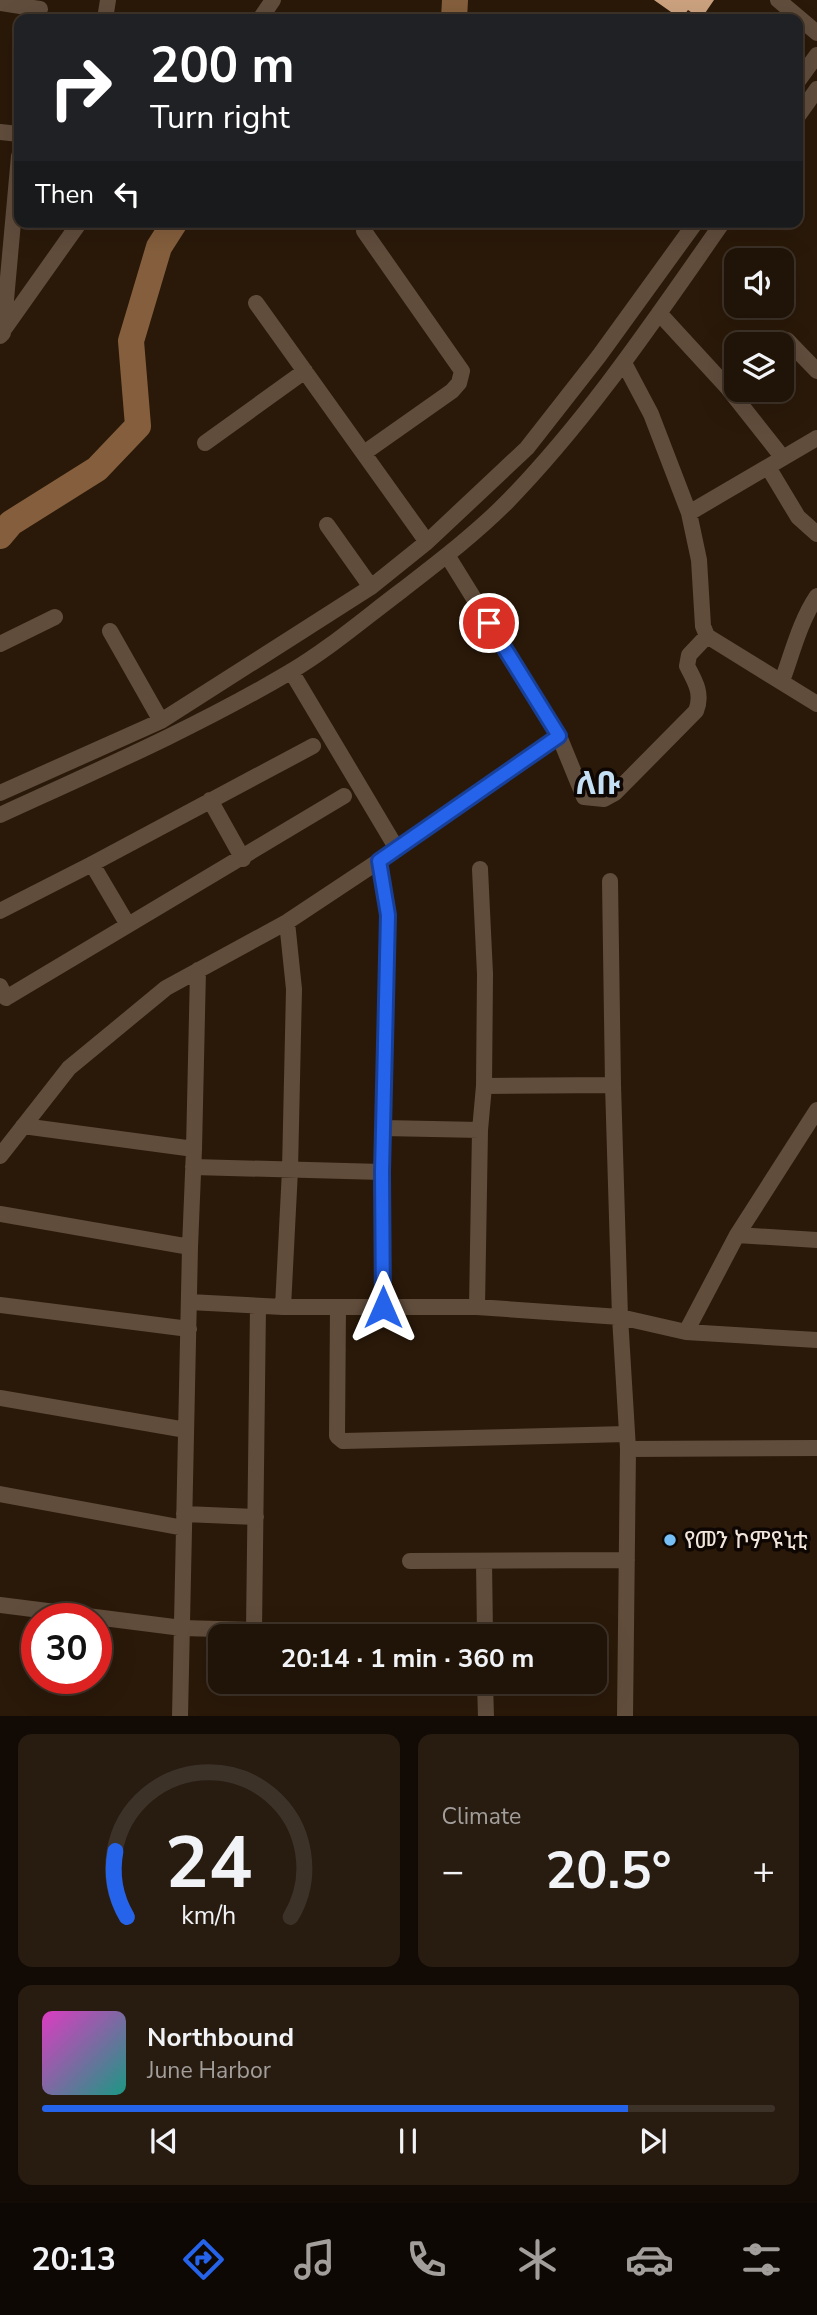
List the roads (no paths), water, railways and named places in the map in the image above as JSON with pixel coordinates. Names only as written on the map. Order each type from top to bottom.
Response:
[{"type":"street","points":[[778,0],[795,14]]},
{"type":"street","points":[[0,3],[39,9]]},
{"type":"street","points":[[803,21],[817,33]]},
{"type":"street","points":[[803,74],[817,55]]},
{"type":"street","points":[[803,109],[817,89]]},
{"type":"street","points":[[1,333],[14,187]]},
{"type":"street","points":[[1,333],[76,228]]},
{"type":"street","points":[[0,793],[161,721],[371,587],[428,542],[527,448],[599,356],[692,228]]},
{"type":"street","points":[[695,228],[709,242]]},
{"type":"street","points":[[0,815],[176,734],[291,671],[447,555],[504,505],[534,472],[624,363],[719,228]]},
{"type":"street","points":[[364,231],[462,371],[459,383],[452,391],[364,453]]},
{"type":"street","points":[[256,303],[428,542]]},
{"type":"street","points":[[660,313],[727,387],[783,458]]},
{"type":"street","points":[[794,347],[817,371]]},
{"type":"street","points":[[624,363],[651,414],[690,513],[699,560],[703,626],[707,636],[817,704]]},
{"type":"street","points":[[205,443],[305,371]]},
{"type":"street","points":[[690,513],[817,438]]},
{"type":"street","points":[[768,467],[798,517],[817,534]]},
{"type":"street","points":[[327,525],[371,587]]},
{"type":"street","points":[[447,555],[559,736],[584,797],[604,799],[615,793],[696,710],[700,701],[696,682],[687,666],[688,655],[707,636]]},
{"type":"street","points":[[782,681],[797,638],[817,596]]},
{"type":"street","points":[[0,644],[55,617]]},
{"type":"street","points":[[110,631],[161,721]]},
{"type":"street","points":[[291,671],[397,849]]},
{"type":"street","points":[[0,1156],[69,1068],[166,988],[287,922],[559,736]]},
{"type":"street","points":[[0,911],[313,746]]},
{"type":"street","points":[[0,986],[6,998],[243,859],[344,796]]},
{"type":"street","points":[[211,800],[243,859]]},
{"type":"street","points":[[379,861],[388,915],[382,1172],[383,1307]]},
{"type":"street","points":[[92,864],[128,925]]},
{"type":"street","points":[[477,1307],[485,974],[480,869]]},
{"type":"street","points":[[610,881],[612,1085],[627,1442],[625,1716]]},
{"type":"street","points":[[283,1307],[290,1170],[294,989],[287,922]]},
{"type":"street","points":[[180,1716],[198,970]]},
{"type":"street","points":[[484,1086],[612,1085]]},
{"type":"street","points":[[686,1332],[737,1235],[817,1110]]},
{"type":"street","points":[[23,1126],[194,1149]]},
{"type":"street","points":[[384,1128],[480,1130]]},
{"type":"street","points":[[193,1167],[382,1172]]},
{"type":"street","points":[[0,1214],[190,1247]]},
{"type":"street","points":[[737,1235],[817,1240]]},
{"type":"street","points":[[189,1302],[283,1307],[477,1307],[620,1317],[686,1332],[817,1340]]},
{"type":"street","points":[[0,1305],[188,1329]]},
{"type":"street","points":[[254,1624],[258,1306]]},
{"type":"street","points":[[338,1307],[337,1436],[343,1441],[627,1442],[817,1448]]},
{"type":"street","points":[[0,1398],[186,1430]]},
{"type":"street","points":[[0,1494],[184,1521],[256,1517]]},
{"type":"street","points":[[410,1561],[627,1560]]},
{"type":"street","points":[[484,1561],[485,1624]]},
{"type":"street","points":[[0,1605],[182,1628],[208,1629]]},
{"type":"street","points":[[485,1694],[486,1716]]},
{"type":"waterway","points":[[454,14],[455,0]]},
{"type":"waterway","points":[[0,536],[11,523],[97,469],[138,426],[131,341],[159,247],[171,228]]},
{"type":"place","name":"የመን ኮምዩኒቲ","points":[[670,1540]]},
{"type":"district","name":"ለቡ","points":[[598,783]]}]
